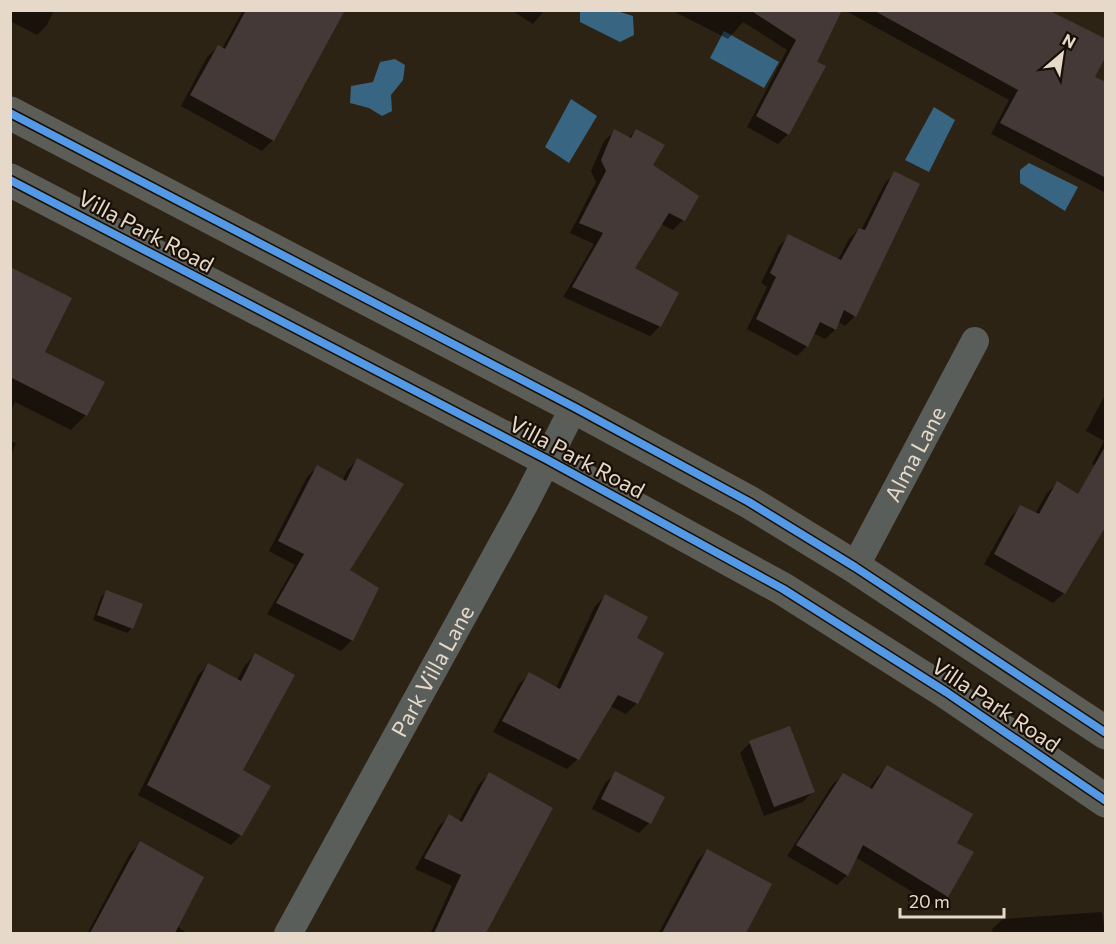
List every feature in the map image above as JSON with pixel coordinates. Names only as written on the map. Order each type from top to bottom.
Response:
[{"type":"main road","name":"Villa Park Road","points":[[10,113],[574,407],[749,502],[855,567],[1106,734]]},
{"type":"main road","name":"Villa Park Road","points":[[10,180],[546,459],[783,589],[946,692],[1106,801]]},
{"type":"street","name":"Alma Lane","points":[[855,567],[975,341]]},
{"type":"street","name":"Park Villa Lane","points":[[288,933],[519,513],[574,407]]},
{"type":"water","points":[[580,11],[617,11],[633,16],[634,35],[620,42],[580,22]]},
{"type":"water","points":[[724,31],[779,62],[764,88],[710,58]]},
{"type":"water","points":[[395,59],[405,65],[403,80],[391,95],[392,111],[382,116],[369,108],[350,103],[351,86],[373,82],[380,62]]},
{"type":"water","points":[[571,99],[597,116],[569,163],[545,147]]},
{"type":"water","points":[[934,107],[955,120],[929,172],[905,160]]},
{"type":"water","points":[[1029,163],[1078,187],[1065,211],[1020,183],[1020,170]]},
{"type":"building","points":[[246,10],[345,10],[274,141],[190,95],[218,45],[225,49]]},
{"type":"building","points":[[750,10],[842,10],[817,62],[826,66],[789,135],[756,116],[796,40]]},
{"type":"building","points":[[873,10],[1048,10],[1106,39],[1106,56],[1095,77],[1106,82],[1106,178],[1000,123],[1018,90]]},
{"type":"building","points":[[614,129],[631,138],[636,129],[665,145],[653,165],[699,196],[685,221],[669,213],[635,268],[679,293],[661,327],[572,287],[603,233],[579,223],[606,171],[601,160]]},
{"type":"building","points":[[894,171],[920,184],[856,317],[844,310],[836,330],[820,322],[808,347],[756,319],[776,277],[770,273],[788,234],[841,260],[859,228],[865,230]]},
{"type":"building","points":[[10,267],[72,298],[45,352],[105,382],[87,416],[10,377]]},
{"type":"building","points":[[1106,445],[1106,526],[1065,594],[994,554],[1020,505],[1039,514],[1057,481],[1078,494]]},
{"type":"building","points":[[357,458],[404,484],[350,570],[379,588],[353,641],[276,603],[304,554],[278,541],[317,465],[346,481]]},
{"type":"building","points":[[106,590],[143,604],[133,629],[97,615]]},
{"type":"building","points":[[605,594],[648,617],[637,638],[664,653],[638,704],[618,695],[579,760],[502,721],[529,672],[560,689]]},
{"type":"building","points":[[255,653],[295,675],[243,770],[271,786],[242,836],[147,785],[208,663],[241,681]]},
{"type":"building","points":[[790,726],[815,792],[774,807],[749,741]]},
{"type":"building","points":[[887,765],[973,814],[957,843],[974,852],[948,897],[863,845],[848,876],[796,845],[843,773],[872,789]]},
{"type":"building","points":[[615,771],[665,797],[651,824],[601,799]]},
{"type":"building","points":[[489,772],[553,808],[486,933],[434,933],[461,875],[424,858],[449,814],[462,822]]},
{"type":"building","points":[[140,841],[204,877],[175,933],[90,933]]},
{"type":"building","points":[[707,849],[772,884],[746,933],[662,933]]},
{"type":"cycle path","points":[[10,113],[574,407],[749,502],[855,567],[1106,733]]},
{"type":"cycle path","points":[[10,180],[546,459],[783,589],[946,692],[1106,801]]}]
